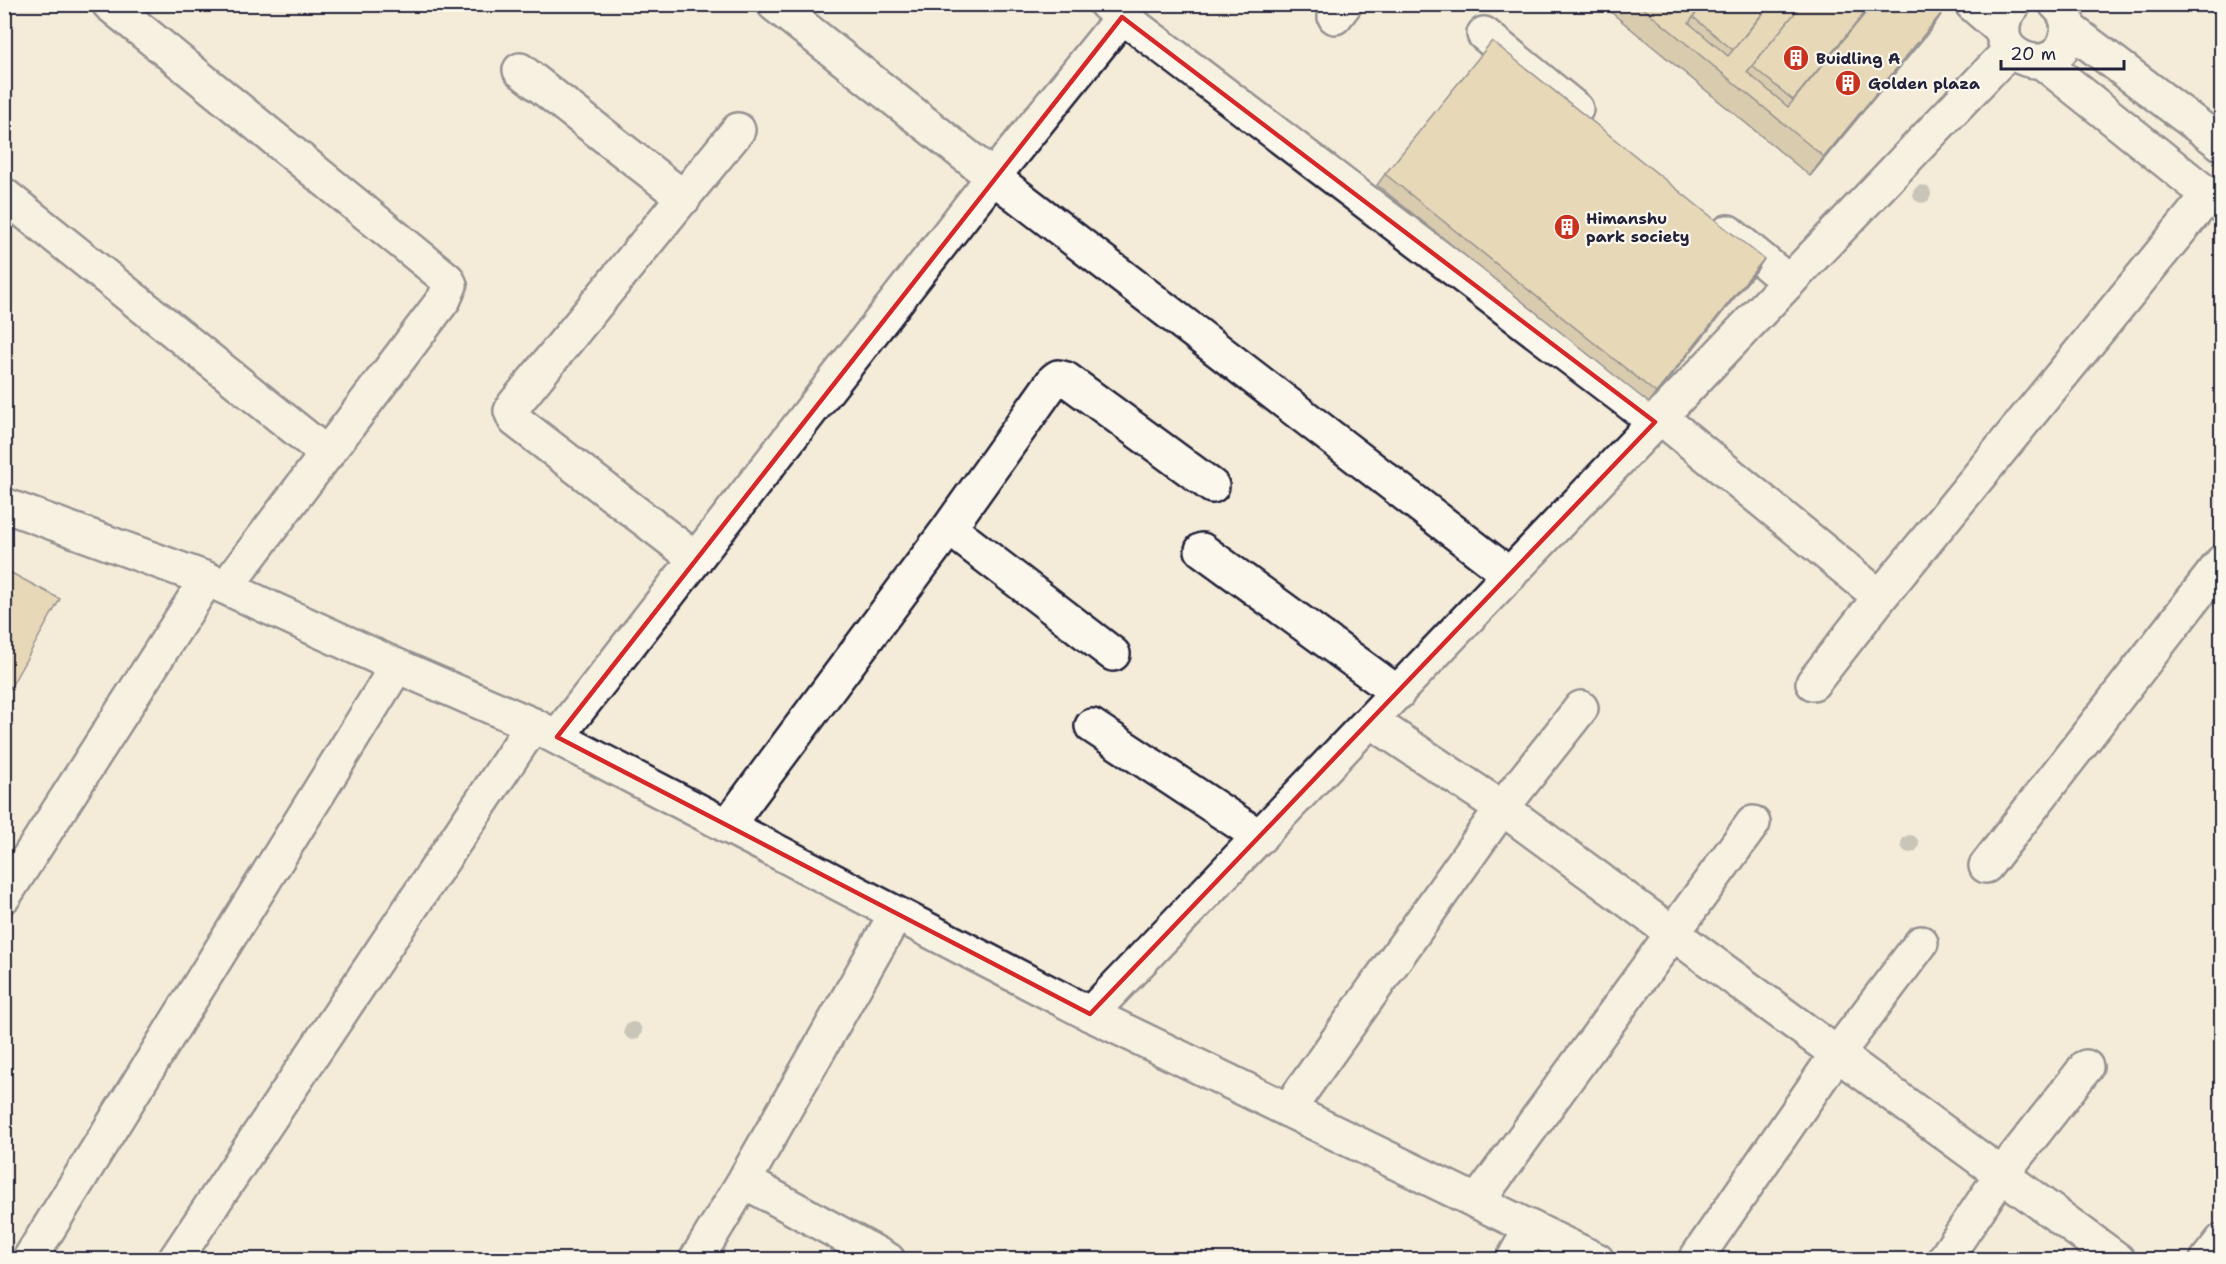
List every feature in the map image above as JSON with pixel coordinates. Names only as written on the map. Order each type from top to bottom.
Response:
[{"type":"street","points":[[4,896],[217,583],[327,454],[444,299],[450,285],[447,279],[109,4]]},
{"type":"street","points":[[774,4],[993,177],[1510,575]]},
{"type":"street","points":[[1972,4],[2009,28],[2019,57],[2029,61],[2051,58],[2060,51],[2066,41],[2060,11]]},
{"type":"street","points":[[175,1260],[545,731],[696,559],[993,177],[1114,11],[1657,420],[1880,597]]},
{"type":"street","points":[[2060,11],[2222,144]]},
{"type":"street","points":[[1090,1014],[1789,282],[2009,28]]},
{"type":"street","points":[[1484,34],[1595,124]]},
{"type":"street","points":[[1813,683],[1880,597],[2215,201],[2041,61]]},
{"type":"street","points":[[520,70],[684,198]]},
{"type":"street","points":[[696,559],[515,420],[511,411],[513,405],[738,130]]},
{"type":"street","points":[[4,195],[327,454]]},
{"type":"street","points":[[1706,214],[1789,282]]},
{"type":"street","points":[[727,826],[949,528],[1058,377],[1066,378],[1212,486]]},
{"type":"street","points":[[4,505],[217,583],[545,731],[1090,1014],[1597,1260]]},
{"type":"street","points":[[949,528],[1113,654]]},
{"type":"street","points":[[1202,550],[1398,693]]},
{"type":"street","points":[[1986,866],[2222,562]]},
{"type":"street","points":[[29,1260],[397,666]]},
{"type":"street","points":[[1288,1110],[1502,808],[1581,708]]},
{"type":"street","points":[[1371,721],[1502,808],[2118,1260]]},
{"type":"street","points":[[1092,726],[1260,837]]},
{"type":"street","points":[[1477,1202],[1753,823]]},
{"type":"street","points":[[696,1260],[896,914]]},
{"type":"street","points":[[1695,1260],[1838,1054],[1922,943]]},
{"type":"street","points":[[1944,1260],[2002,1174],[2086,1067]]},
{"type":"street","points":[[744,1180],[888,1260]]},
{"type":"street","points":[[1513,1260],[1531,1228]]},
{"type":"street","points":[[2207,1260],[2222,1241]]},
{"type":"highlighted area","points":[[1122,17],[1655,422],[1090,1014],[557,737]]},
{"type":"building","name":"Golden plaza","points":[[1638,4],[1664,4],[1673,13],[1680,4],[1703,4],[1689,23],[1728,56],[1771,4],[1802,4],[1747,72],[1788,107],[1873,4],[1941,4],[1945,9],[1824,157]]},
{"type":"building","points":[[1703,4],[1770,4],[1733,50],[1693,17]]},
{"type":"building","name":"Buidling A","points":[[1802,4],[1872,4],[1793,100],[1752,66]]},
{"type":"building","name":"Himanshu park society","points":[[1492,41],[1764,259],[1656,393],[1385,174]]},
{"type":"building","points":[[4,569],[60,599],[4,699]]},
{"type":"place","name":"Buidling A","points":[[1796,58]]},
{"type":"place","name":"Golden plaza","points":[[1848,83]]},
{"type":"place","name":"Himanshu park society","points":[[1567,227]]}]
